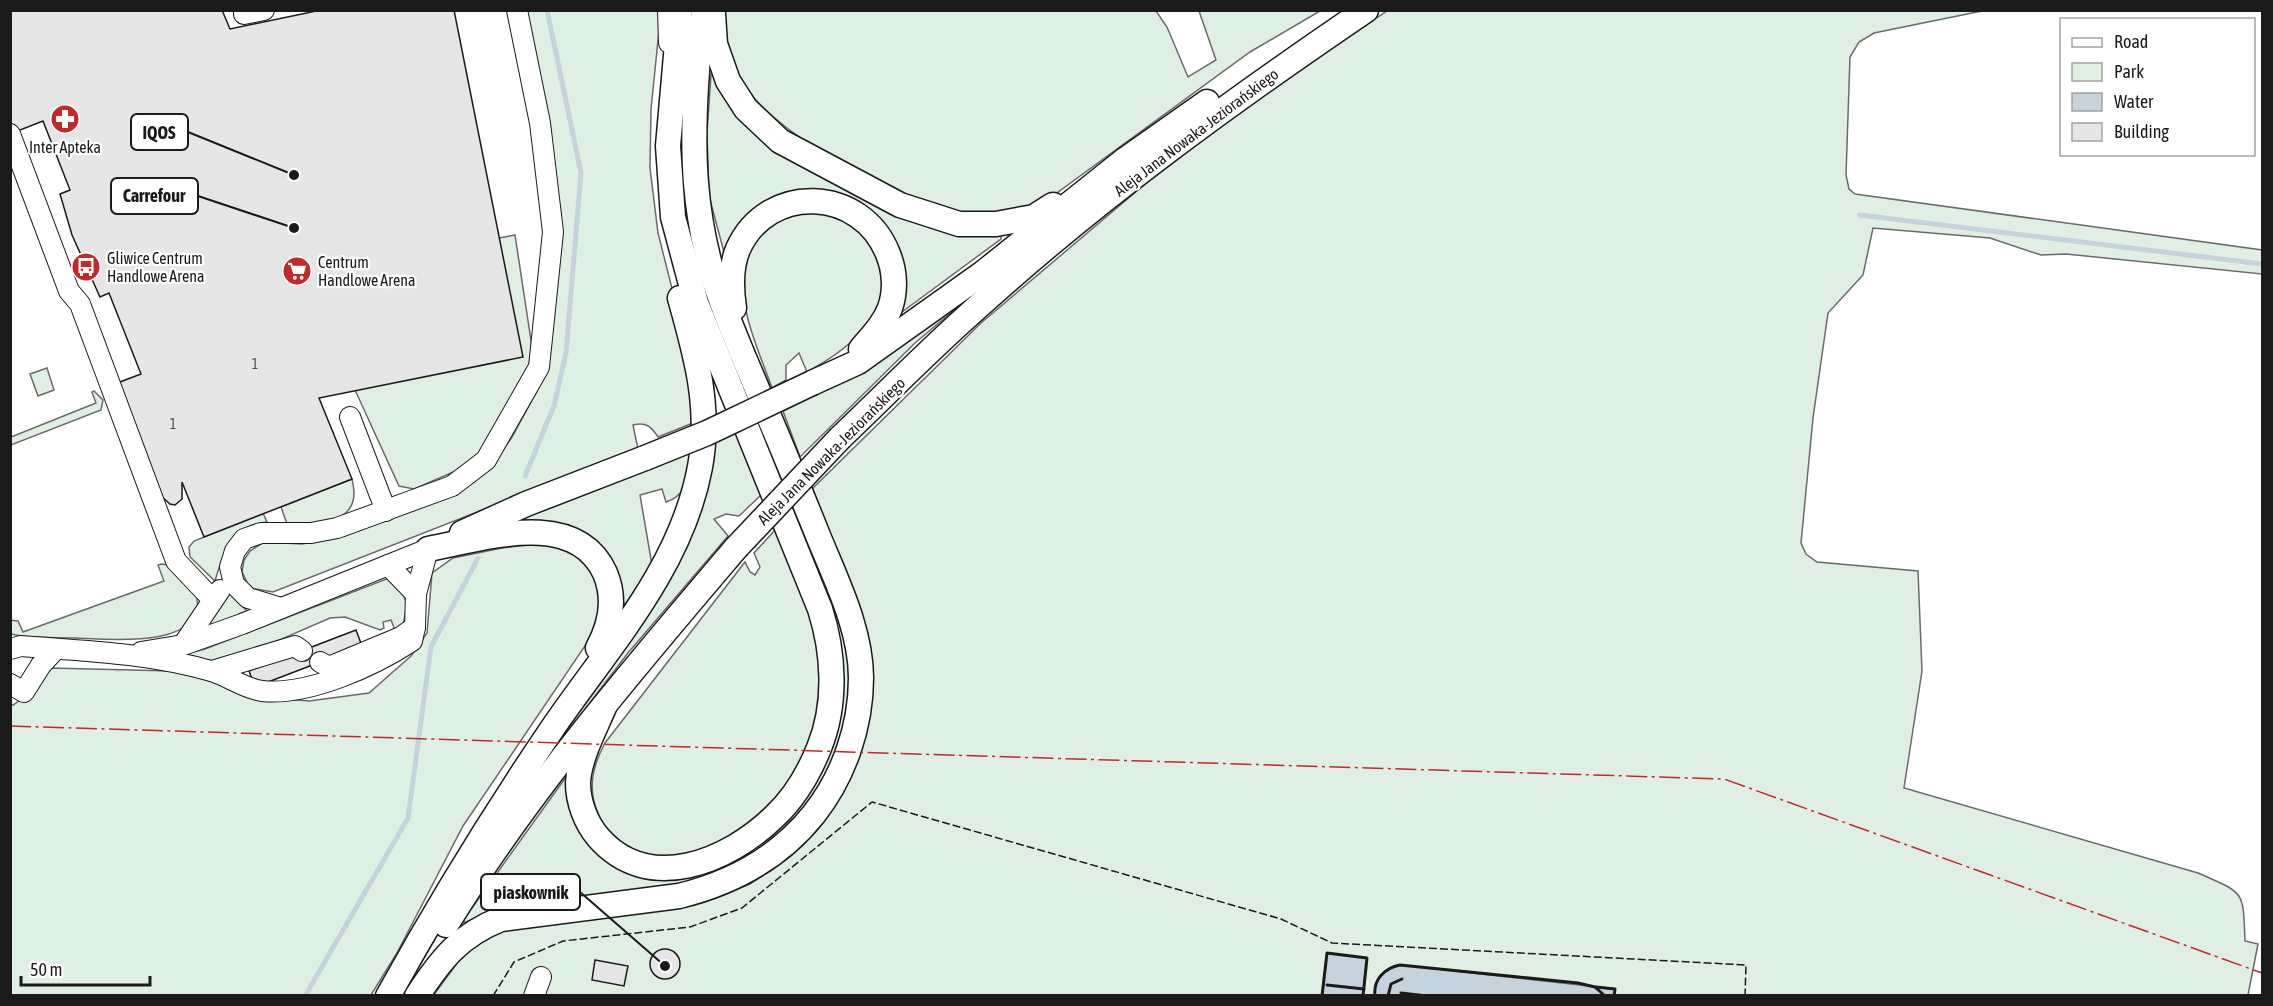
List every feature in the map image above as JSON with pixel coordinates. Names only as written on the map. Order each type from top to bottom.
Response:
[{"type":"main road","points":[[605,705],[578,781],[579,802],[593,831],[606,847],[622,859],[643,867],[663,870],[683,868],[715,856],[754,834],[775,816],[809,771],[820,747],[827,721],[832,665],[828,636],[820,609],[696,303],[673,217],[668,146],[680,10]]},
{"type":"main road","points":[[417,996],[456,945],[479,927],[524,914],[679,896],[706,890],[749,870],[774,854],[803,828],[827,797],[845,760],[856,724],[861,678],[858,651],[843,597],[736,340],[699,221],[693,163],[698,57],[705,10]]},
{"type":"main road","points":[[713,10],[715,44],[724,72],[746,109],[780,141],[900,205],[959,224],[996,224],[1034,217],[1126,159],[1208,101],[1310,48]]},
{"type":"main road","name":"Aleja Jana Nowaka-Jeziorańskiego","points":[[402,996],[463,898],[532,798],[605,705],[736,548],[840,438],[972,312],[1066,231],[1199,128],[1366,10]]},
{"type":"main road","points":[[428,549],[526,504],[707,434],[858,362],[983,273],[1126,159]]},
{"type":"main road","points":[[761,396],[736,318],[732,271],[738,249],[749,232],[776,209],[795,202],[833,202],[861,216],[883,242],[891,262],[894,280],[890,309],[882,324],[858,351],[812,383]]},
{"type":"main road","points":[[388,996],[445,894],[552,728],[661,571],[684,524],[696,487],[704,440],[702,381],[670,265],[668,246],[673,217]]},
{"type":"main road","points":[[428,549],[507,534],[553,533],[580,543],[599,559],[612,589],[609,627],[552,728]]},
{"type":"street","points":[[244,10],[244,14],[264,10]]},
{"type":"street","points":[[281,608],[248,598],[238,590],[232,577],[230,567],[235,551],[251,535],[329,530],[452,486],[486,460],[539,367],[553,232],[540,123],[516,10]]},
{"type":"street","points":[[668,10],[667,32],[674,65]]},
{"type":"street","points":[[10,134],[69,291],[80,304],[176,561],[212,598]]},
{"type":"street","points":[[350,417],[386,511]]},
{"type":"street","points":[[128,654],[183,645],[428,549]]},
{"type":"street","points":[[14,645],[128,654],[212,671],[261,691],[315,686],[387,658],[412,641],[415,627],[416,594],[428,549]]},
{"type":"street","points":[[388,565],[416,594]]},
{"type":"street","points":[[183,645],[212,598],[232,577]]},
{"type":"street","points":[[320,662],[329,666],[401,637],[415,627]]},
{"type":"street","points":[[212,671],[295,646],[302,651]]},
{"type":"street","points":[[10,684],[24,692],[41,665],[56,649]]},
{"type":"green space","points":[[524,11],[661,11],[651,109],[650,168],[658,233],[687,348],[693,423],[658,437],[648,426],[633,425],[638,449],[273,592],[250,588],[242,572],[244,560],[250,551],[264,542],[302,544],[345,536],[460,492],[490,469],[512,437],[537,391],[547,367],[559,225]]},
{"type":"green space","points":[[690,11],[700,11],[688,167],[835,599],[850,662],[850,700],[844,734],[815,798],[766,849],[709,879],[486,913],[464,923],[464,919],[566,777],[616,867],[651,878],[680,878],[772,834],[841,686],[708,306],[682,211],[678,165]]},
{"type":"green space","points":[[723,11],[1156,11],[1167,27],[1188,77],[1216,60],[1199,11],[1320,11],[1250,52],[1032,211],[987,219],[958,213],[889,188],[852,170],[785,127],[759,104],[741,81],[728,47]]},
{"type":"green space","points":[[1387,11],[1982,11],[1874,33],[1859,42],[1850,57],[1846,175],[1849,189],[1855,194],[2262,250],[2262,274],[2066,254],[2041,255],[1990,238],[1873,228],[1863,275],[1828,313],[1813,418],[1801,543],[1806,554],[1817,562],[1918,571],[1922,671],[1904,788],[2198,873],[2225,885],[2238,895],[2242,902],[2245,941],[2258,944],[2248,995],[433,996],[466,951],[500,932],[540,921],[678,908],[712,899],[750,884],[791,856],[830,813],[847,779],[864,627],[812,489],[981,323],[1210,129]]},
{"type":"green space","points":[[715,72],[783,150],[1001,234],[1001,239],[902,312],[899,308],[904,275],[821,191],[725,256],[709,196],[707,133],[711,75]]},
{"type":"green space","points":[[795,213],[820,213],[854,226],[867,239],[883,271],[884,292],[871,321],[860,334],[834,356],[807,372],[799,353],[786,365],[786,380],[772,388],[749,324],[744,302],[743,280],[746,260],[756,241],[784,217]]},
{"type":"green space","points":[[515,235],[532,347],[529,365],[479,453],[460,469],[414,489],[399,486],[355,390],[499,238]]},
{"type":"green space","points":[[1021,254],[915,343],[800,457],[783,411],[826,389]]},
{"type":"green space","points":[[47,368],[54,390],[38,396],[30,374]]},
{"type":"green space","points":[[94,391],[103,400],[101,410],[11,445],[11,437],[96,403],[92,392]]},
{"type":"green space","points":[[737,433],[762,494],[739,516],[726,514],[714,519],[728,536],[628,653],[529,782],[638,620],[713,443]]},
{"type":"green space","points":[[693,451],[687,482],[680,494],[666,502],[662,489],[640,495],[652,565],[625,605],[618,578],[608,557],[598,543],[586,534],[572,527],[541,522],[506,526],[521,517]]},
{"type":"green space","points":[[352,479],[354,494],[352,505],[345,513],[325,521],[287,524],[281,507]]},
{"type":"green space","points":[[263,513],[267,522],[245,529],[231,542],[215,581],[190,557],[189,547],[194,541]]},
{"type":"green space","points":[[776,529],[805,598],[820,652],[821,688],[813,734],[783,790],[766,810],[744,828],[719,843],[692,853],[665,857],[639,853],[617,840],[599,816],[592,788],[597,761],[605,743],[745,562],[750,572],[755,575],[760,567],[754,553]]},
{"type":"green space","points":[[546,543],[577,555],[592,571],[600,590],[597,620],[589,640],[463,826],[397,953],[371,995],[11,995],[10,703],[13,705],[36,689],[39,677],[51,668],[171,671],[208,676],[264,697],[309,701],[369,693],[411,656],[427,633],[432,573],[453,558],[502,548]]},
{"type":"green space","points":[[158,565],[168,565],[197,597],[196,614],[186,626],[171,634],[151,638],[109,639],[11,634],[10,620],[18,621],[23,632],[164,581]]},
{"type":"green space","points":[[389,578],[406,600],[402,629],[396,633],[391,620],[383,622],[384,628],[380,630],[345,617],[330,618],[238,658],[181,661],[177,656],[205,649]]},
{"type":"green space","points":[[229,592],[247,611],[207,627],[205,625]]},
{"type":"water","points":[[1327,953],[1367,958],[1363,995],[1322,995]]},
{"type":"water","points":[[1400,965],[1615,989],[1614,995],[1375,995],[1376,984],[1381,975]]},
{"type":"building","name":"Centrum Handlowe Arena","points":[[10,10],[222,10],[230,29],[321,10],[454,10],[523,357],[319,398],[352,479],[204,537],[182,482],[182,499],[175,505],[170,504],[160,495],[104,388],[141,374],[109,293],[100,297],[72,235],[60,194],[70,190],[43,121],[10,134]]},
{"type":"building","points":[[356,630],[362,646],[255,687],[249,671]]},
{"type":"building","points":[[665,949],[676,953],[680,964],[676,975],[665,979],[654,975],[650,964],[654,953]]},
{"type":"building","points":[[595,960],[628,966],[624,986],[592,980]]},
{"type":"waterway","points":[[525,476],[554,406],[566,353],[581,173],[547,10]]},
{"type":"waterway","points":[[1860,215],[2262,264]]},
{"type":"waterway","points":[[305,996],[408,818],[431,647],[478,558]]},
{"type":"fence","points":[[493,996],[514,962],[563,941],[690,927],[742,908],[872,802],[1281,919],[1332,943],[1746,965],[1745,996]]},
{"type":"wall","points":[[1322,996],[1327,953],[1367,958],[1363,996]]},
{"type":"wall","points":[[1375,996],[1376,984],[1381,975],[1400,965],[1578,983],[1595,987],[1605,996]]},
{"type":"wall","points":[[1388,996],[1391,984],[1402,979]]},
{"type":"wall","points":[[1327,985],[1364,989]]},
{"type":"wall","points":[[1596,987],[1615,989],[1614,996]]},
{"type":"wall","points":[[1401,993],[1427,996]]},
{"type":"power","points":[[10,726],[1724,779],[2262,973]]},
{"type":"place","name":"Inter Apteka","points":[[65,119]]},
{"type":"place","name":"IQOS","points":[[294,175]]},
{"type":"place","name":"Carrefour","points":[[294,228]]},
{"type":"place","name":"Gliwice Centrum Handlowe Arena","points":[[86,267]]},
{"type":"place","name":"Centrum Handlowe Arena","points":[[297,271]]},
{"type":"place","name":"piaskownik","points":[[665,966]]}]
